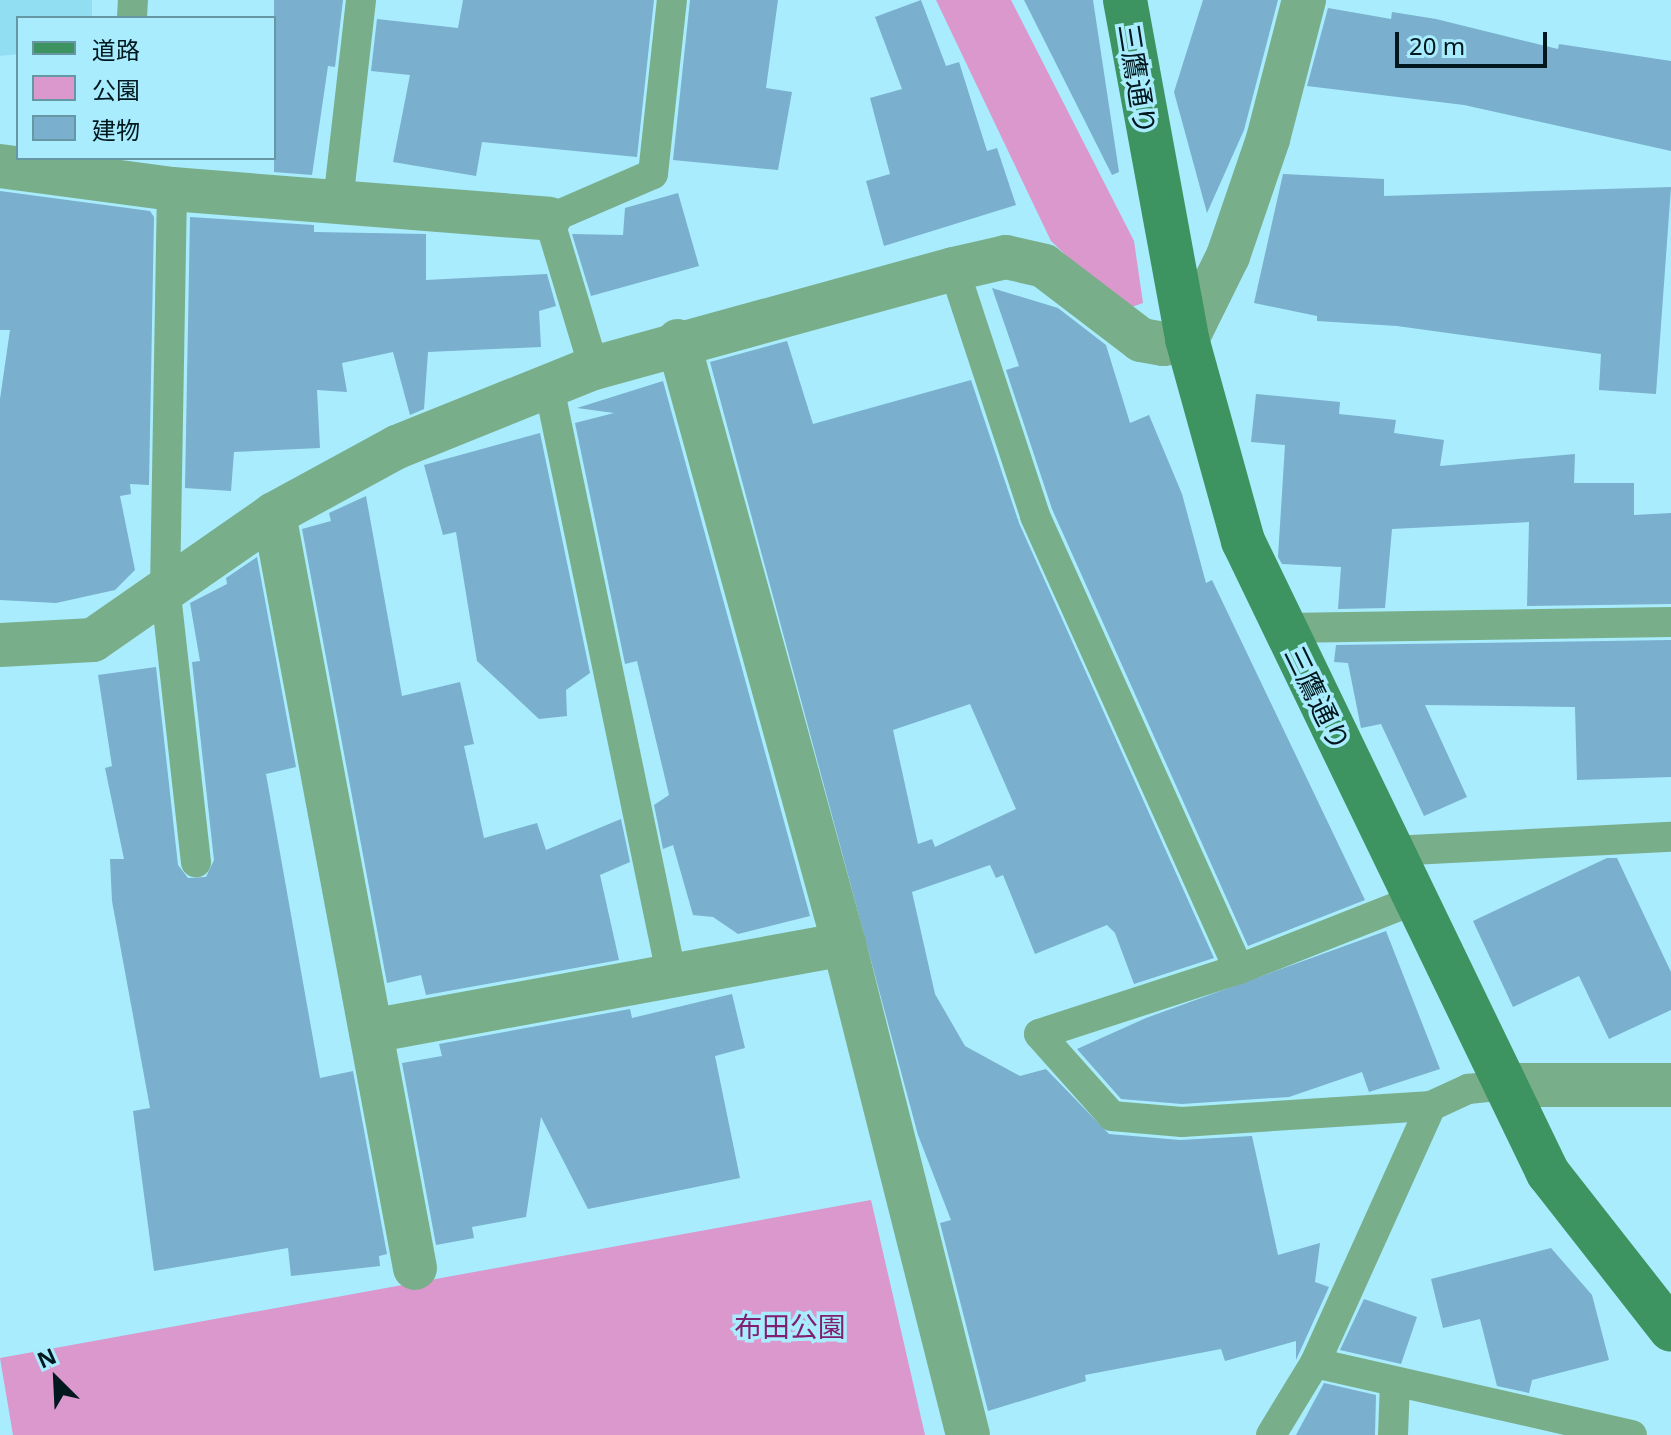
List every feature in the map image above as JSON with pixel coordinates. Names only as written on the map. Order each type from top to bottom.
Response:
[{"type":"main road","name":"三鷹通り","points":[[1125,0],[1187,339],[1243,541],[1548,1173],[1657,1291],[1671,1330]]},
{"type":"street","points":[[0,645],[93,640],[165,586],[274,514],[397,447],[594,368],[678,341],[954,269],[1006,257],[1044,266],[1141,340],[1164,344],[1187,339],[1228,256],[1253,183],[1304,0]]},
{"type":"street","points":[[0,166],[119,170],[172,189],[549,219]]},
{"type":"street","points":[[678,341],[844,944],[968,1435]]},
{"type":"street","points":[[274,514],[415,1268]]},
{"type":"street","points":[[371,1031],[844,944]]},
{"type":"street","points":[[1504,1085],[1671,1085]]},
{"type":"lane","points":[[338,202],[361,0]]},
{"type":"lane","points":[[594,368],[549,219],[653,174],[672,0]]},
{"type":"lane","points":[[172,189],[165,586],[196,862]]},
{"type":"lane","points":[[954,269],[1035,516],[1239,969]]},
{"type":"lane","points":[[549,387],[672,978]]},
{"type":"lane","points":[[1284,628],[1671,622]]},
{"type":"lane","points":[[1391,851],[1671,837]]},
{"type":"lane","points":[[1414,900],[1239,969],[1039,1034],[1112,1116],[1182,1122],[1431,1106],[1468,1089],[1504,1085]]},
{"type":"lane","points":[[1271,1435],[1315,1363],[1431,1106]]},
{"type":"lane","points":[[1315,1363],[1632,1435]]},
{"type":"lane","points":[[1393,1435],[1395,1382]]},
{"type":"shaded area","points":[[0,0],[92,0],[92,16],[16,16],[16,54],[0,56]]},
{"type":"green space","points":[[936,0],[1011,0],[1134,241],[1143,303],[1123,310],[1051,241]]},
{"type":"green space","name":"布田公園","points":[[871,1200],[925,1435],[13,1435],[0,1358]]},
{"type":"building","points":[[274,0],[343,0],[335,67],[328,66],[312,175],[274,172]]},
{"type":"building","points":[[463,0],[654,0],[637,157],[482,142],[476,176],[393,162],[410,75],[371,71],[377,19],[458,28]]},
{"type":"building","points":[[690,0],[778,0],[766,88],[792,92],[778,170],[673,160]]},
{"type":"building","points":[[921,0],[946,66],[959,62],[987,151],[997,148],[1016,205],[884,246],[866,181],[890,174],[870,98],[902,89],[875,17]]},
{"type":"building","points":[[1024,0],[1093,0],[1119,172],[1112,175]]},
{"type":"building","points":[[1203,0],[1278,0],[1244,130],[1207,213],[1174,92]]},
{"type":"building","points":[[1328,8],[1391,19],[1392,12],[1436,19],[1558,49],[1559,44],[1671,61],[1671,151],[1464,105],[1307,86]]},
{"type":"building","points":[[1283,174],[1384,179],[1384,196],[1671,187],[1656,394],[1599,390],[1601,354],[1397,326],[1317,321],[1317,316],[1254,303]]},
{"type":"building","points":[[0,191],[150,211],[154,217],[149,485],[130,484],[131,494],[120,496],[135,570],[115,590],[56,603],[0,600],[0,399],[10,330],[0,330]]},
{"type":"building","points":[[678,193],[699,266],[591,296],[572,234],[623,235],[625,208]]},
{"type":"building","points":[[190,217],[314,225],[314,232],[426,234],[426,280],[547,274],[556,306],[539,311],[541,347],[428,352],[424,409],[410,415],[393,352],[342,363],[347,392],[317,390],[320,448],[234,452],[231,491],[185,488]]},
{"type":"building","points":[[992,288],[1058,308],[1106,345],[1130,423],[1149,415],[1182,494],[1206,583],[1212,580],[1365,900],[1248,946],[1052,509],[1006,370],[1019,366]]},
{"type":"building","points":[[787,341],[813,424],[971,380],[1019,523],[1214,958],[1134,984],[1115,933],[1107,925],[1035,954],[1003,875],[996,878],[990,865],[912,892],[935,994],[965,1046],[1020,1076],[1046,1069],[1109,1134],[1180,1140],[1252,1136],[1278,1255],[1320,1243],[1315,1282],[1329,1287],[1296,1360],[1296,1341],[1225,1361],[1221,1349],[1085,1375],[1086,1381],[988,1411],[940,1223],[951,1220],[918,1135],[710,362]],"holes":[[[970,704],[1016,809],[935,847],[932,839],[918,844],[893,730]]]},
{"type":"building","points":[[663,381],[810,916],[738,934],[713,917],[693,915],[673,845],[663,849],[654,805],[669,795],[637,661],[625,664],[575,423],[614,413],[577,408]]},
{"type":"building","points":[[1256,394],[1340,402],[1339,414],[1396,420],[1394,433],[1444,440],[1440,466],[1575,454],[1574,483],[1634,483],[1634,515],[1671,513],[1671,604],[1527,606],[1529,522],[1392,529],[1385,608],[1338,609],[1341,567],[1282,564],[1278,557],[1285,445],[1251,442]]},
{"type":"building","points":[[540,433],[590,673],[566,690],[567,716],[539,719],[477,661],[456,532],[443,535],[424,465]]},
{"type":"building","points":[[366,496],[402,696],[460,682],[474,744],[464,746],[484,838],[537,823],[546,850],[621,819],[630,862],[600,875],[619,960],[426,995],[421,975],[387,983],[302,529],[331,521],[329,513]]},
{"type":"building","points":[[257,557],[296,767],[266,774],[320,1078],[353,1071],[387,1254],[379,1256],[380,1266],[291,1276],[288,1248],[154,1271],[133,1111],[150,1108],[112,901],[110,859],[124,859],[105,768],[112,766],[98,675],[156,667],[178,865],[188,878],[206,877],[214,860],[192,662],[200,661],[190,603],[227,584],[226,578]]},
{"type":"building","points":[[1671,640],[1671,777],[1577,780],[1575,707],[1425,705],[1467,797],[1424,816],[1381,724],[1361,728],[1348,663],[1334,662],[1336,645]]},
{"type":"building","points":[[1607,858],[1617,858],[1671,972],[1671,1010],[1609,1039],[1579,976],[1513,1007],[1473,921]]},
{"type":"building","points":[[1386,931],[1440,1069],[1369,1092],[1362,1072],[1289,1097],[1182,1104],[1121,1099],[1077,1049],[1146,1018]]},
{"type":"building","points":[[732,994],[745,1048],[715,1056],[740,1178],[588,1209],[541,1117],[526,1217],[472,1227],[474,1238],[436,1245],[402,1063],[442,1056],[439,1044],[630,1009],[632,1018]]},
{"type":"building","points":[[1551,1248],[1592,1295],[1609,1360],[1532,1380],[1529,1393],[1497,1386],[1480,1319],[1443,1328],[1431,1279]]},
{"type":"building","points":[[1364,1299],[1417,1317],[1401,1364],[1340,1350]]},
{"type":"building","points":[[1324,1383],[1376,1395],[1375,1435],[1296,1435]]}]
